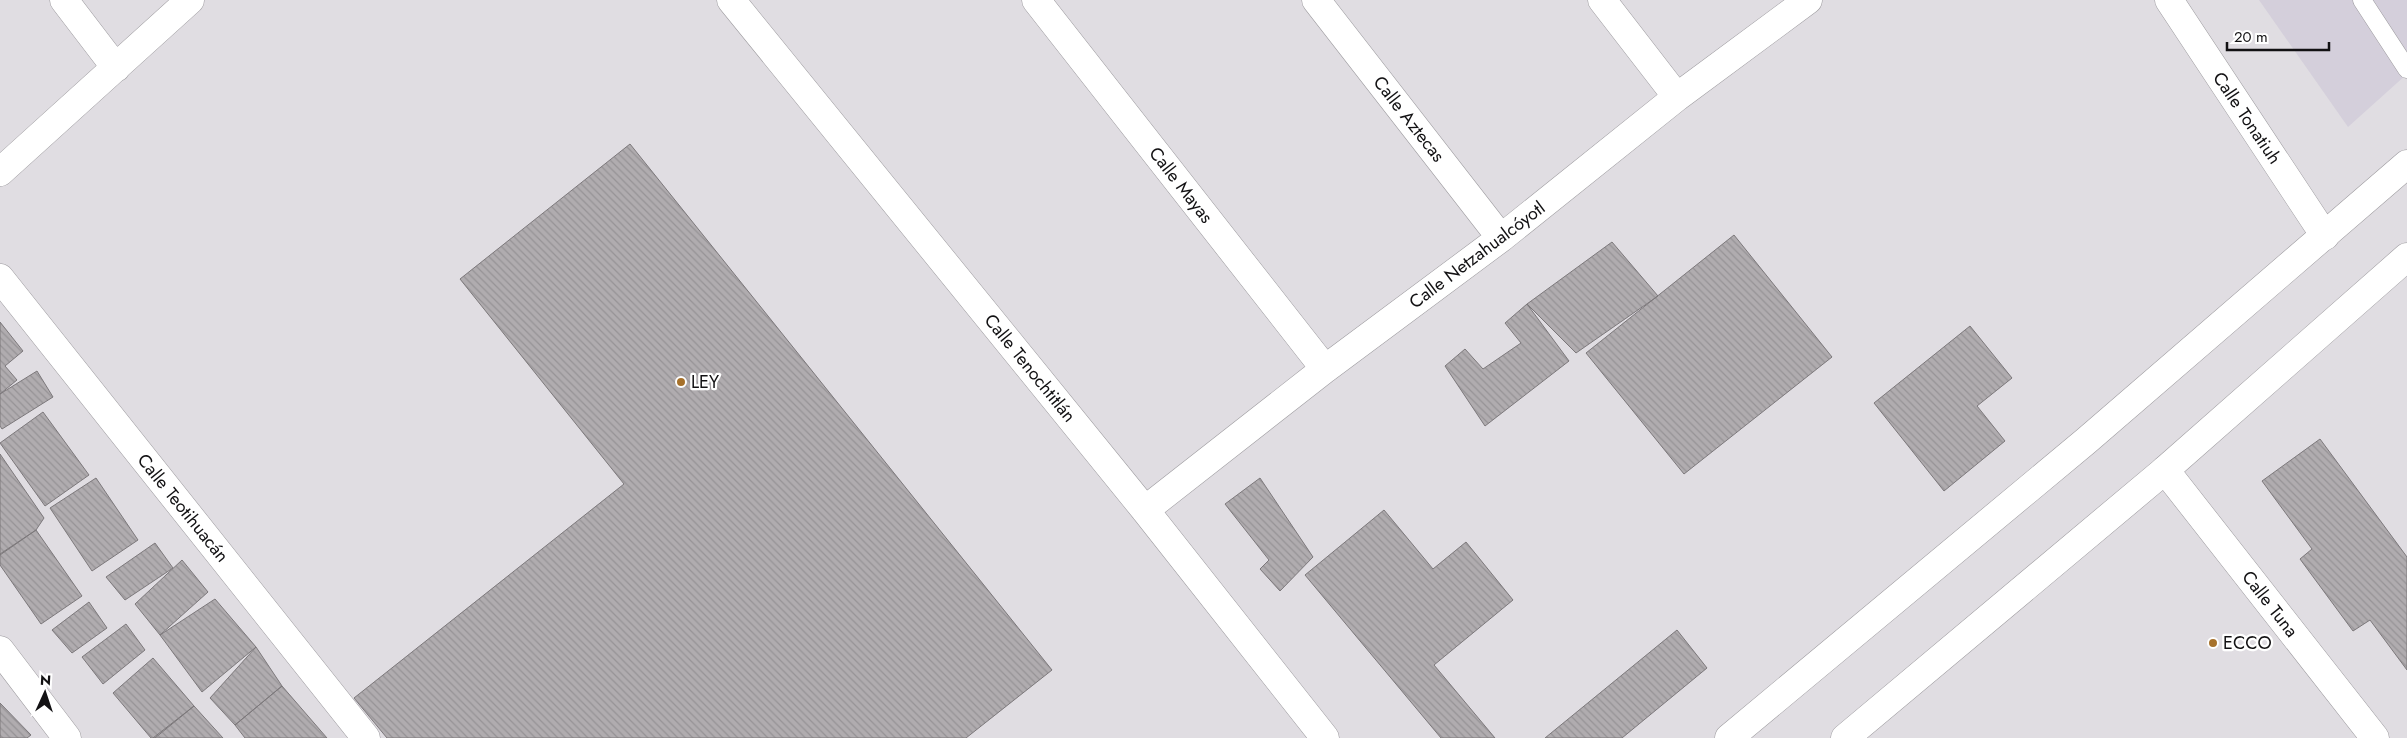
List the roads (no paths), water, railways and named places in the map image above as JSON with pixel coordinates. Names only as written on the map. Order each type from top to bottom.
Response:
[{"type":"street","points":[[64,0],[116,68]]},
{"type":"street","points":[[0,172],[190,0]]},
{"type":"street","name":"Calle Tenochtitlán","points":[[731,0],[1145,510],[1325,738]]},
{"type":"street","name":"Calle Mayas","points":[[1036,0],[1325,369]]},
{"type":"street","name":"Calle Aztecas","points":[[1316,0],[1502,238]]},
{"type":"street","points":[[1602,0],[1677,97]]},
{"type":"street","name":"Calle Netzahualcóyotl","points":[[1145,510],[1325,369],[1502,238],[1677,97],[1808,0]]},
{"type":"street","name":"Calle Tonatiuh","points":[[2169,0],[2325,236]]},
{"type":"street","points":[[1729,738],[2086,441],[2407,164]]},
{"type":"street","points":[[1845,738],[2165,470],[2407,257]]},
{"type":"street","name":"Calle Teotihuacán","points":[[0,278],[366,738]]},
{"type":"street","name":"Calle Tuna","points":[[2165,470],[2375,738]]},
{"type":"street","points":[[0,650],[67,738]]},
{"type":"lane","points":[[2362,0],[2407,70]]},
{"type":"place","name":"LEY","points":[[681,382]]},
{"type":"place","name":"ECCO","points":[[2213,643]]}]
